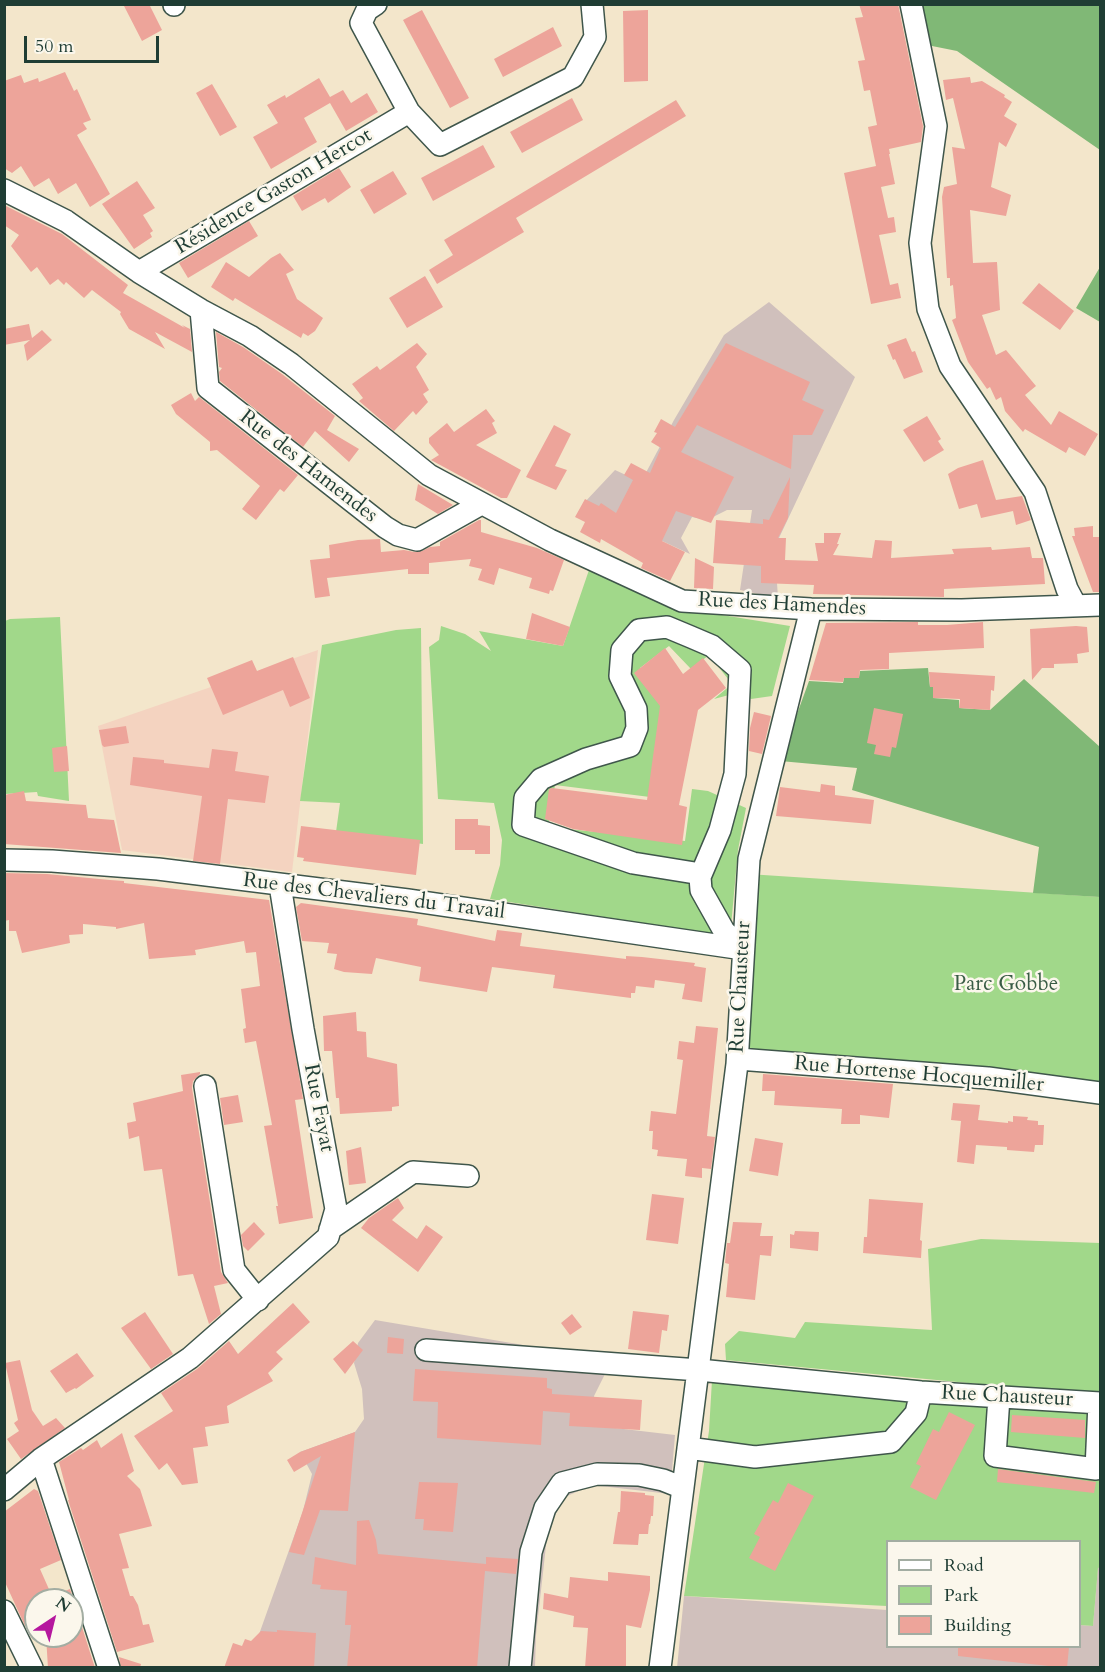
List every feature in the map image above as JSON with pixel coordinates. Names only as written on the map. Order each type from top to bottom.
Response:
[{"type":"street","points":[[376,4],[367,10],[361,23],[409,111],[440,145],[573,77],[595,37],[592,4]]},
{"type":"street","points":[[911,4],[936,126],[920,243],[928,309],[950,366],[1035,492],[1067,589],[1076,606]]},
{"type":"street","name":"Résidence Gaston Hercot","points":[[139,272],[409,111]]},
{"type":"street","name":"Rue des Hamendes","points":[[4,190],[66,221],[139,272],[201,310],[250,336],[291,364],[429,476],[550,540],[682,601],[811,609],[962,610],[1101,605]]},
{"type":"street","name":"Rue des Hamendes","points":[[201,310],[208,388],[385,527],[398,535],[417,540],[481,504]]},
{"type":"street","name":"Rue Chausteur","points":[[660,1668],[738,1059],[749,859],[811,609]]},
{"type":"street","points":[[701,874],[633,863],[523,825],[525,798],[541,779],[586,759],[630,746],[637,728],[636,709],[620,676],[622,650],[639,630],[667,627],[712,646],[740,670],[735,774],[720,830],[701,874],[700,890],[724,931],[743,948]]},
{"type":"street","name":"Rue des Chevaliers du Travail","points":[[4,860],[52,861],[158,869],[408,900],[743,948]]},
{"type":"street","name":"Rue Fayat","points":[[280,885],[303,1029],[336,1209],[330,1229]]},
{"type":"street","name":"Rue Hortense Hocquemiller","points":[[738,1059],[988,1078],[1101,1093]]},
{"type":"street","points":[[205,1086],[234,1270],[258,1300]]},
{"type":"street","points":[[4,1490],[41,1459],[190,1358],[328,1237],[330,1229],[413,1172],[468,1176]]},
{"type":"street","points":[[426,1350],[699,1370]]},
{"type":"street","name":"Rue Chausteur","points":[[699,1370],[921,1392],[1100,1403]]},
{"type":"street","points":[[688,1448],[755,1457],[891,1442],[916,1413],[921,1392]]},
{"type":"street","points":[[999,1397],[995,1456],[1096,1469],[1100,1403]]},
{"type":"street","points":[[41,1459],[109,1668]]},
{"type":"street","points":[[520,1668],[531,1552],[544,1508],[562,1483],[597,1474],[639,1475],[663,1480],[683,1488]]},
{"type":"street","points":[[4,1611],[32,1668]]},
{"type":"shaded area","points":[[769,302],[855,377],[779,538],[778,598],[740,590],[752,510],[727,510],[707,520],[692,517],[681,538],[690,554],[583,504],[615,470],[641,482],[724,335]]},
{"type":"shaded area","points":[[318,650],[292,872],[122,850],[98,726]]},
{"type":"shaded area","points":[[375,1320],[553,1350],[616,1352],[594,1396],[598,1426],[675,1435],[670,1494],[592,1485],[565,1497],[548,1528],[536,1635],[535,1667],[247,1668],[303,1511],[312,1474],[300,1452],[355,1432],[364,1419],[362,1389],[354,1363],[358,1343]]},
{"type":"shaded area","points":[[1098,1567],[1100,1567],[1100,1667],[677,1668],[684,1596],[886,1610],[886,1648],[1081,1648],[1081,1625],[1093,1626]]},
{"type":"green space","points":[[917,5],[1100,5],[1100,150],[957,51],[927,45]]},
{"type":"green space","points":[[1100,267],[1100,322],[1076,308]]},
{"type":"green space","points":[[589,570],[677,604],[722,615],[790,626],[772,696],[751,699],[740,692],[714,699],[732,684],[709,655],[691,669],[669,646],[640,668],[665,703],[650,797],[555,785],[548,827],[685,841],[692,789],[708,791],[746,808],[738,850],[731,926],[718,935],[490,899],[500,865],[502,840],[494,803],[438,799],[429,647],[439,640],[441,626],[465,634],[491,651],[479,631],[563,646]]},
{"type":"green space","points":[[60,617],[69,801],[38,796],[37,792],[5,794],[5,621]]},
{"type":"green space","points":[[421,628],[423,844],[336,832],[340,803],[300,801],[322,645],[396,630]]},
{"type":"green space","points":[[928,668],[930,687],[935,687],[933,698],[959,700],[959,708],[990,710],[1024,679],[1100,747],[1100,897],[1033,893],[1039,847],[852,790],[857,768],[780,761],[809,681],[843,683],[844,678],[859,677],[860,671]]},
{"type":"green space","name":"Parc Gobbe","points":[[748,874],[1100,897],[1100,1093],[738,1059]]},
{"type":"green space","points":[[981,1239],[1100,1243],[1100,1567],[1098,1568],[1093,1626],[1081,1625],[1081,1540],[886,1540],[886,1606],[684,1596],[709,1431],[713,1363],[1021,1388],[726,1360],[725,1344],[739,1331],[795,1338],[805,1322],[932,1330],[928,1249]]},
{"type":"building","points":[[123,4],[149,4],[162,30],[142,41]]},
{"type":"building","points":[[859,4],[898,4],[923,126],[921,142],[889,149],[895,184],[881,187],[888,218],[894,217],[896,232],[879,235],[890,285],[898,283],[901,298],[871,304],[844,173],[876,166],[868,127],[877,125],[870,90],[864,91],[858,61],[865,60],[855,18],[863,17]]},
{"type":"building","points":[[422,10],[469,98],[450,108],[403,20]]},
{"type":"building","points":[[648,10],[648,81],[624,82],[623,11]]},
{"type":"building","points":[[553,27],[562,46],[503,77],[494,59]]},
{"type":"building","points":[[65,72],[74,91],[77,89],[91,120],[83,123],[87,129],[77,135],[110,194],[90,207],[76,183],[58,194],[49,178],[34,187],[21,166],[12,173],[4,168],[4,81],[21,75],[24,83],[38,78],[39,82]]},
{"type":"building","points":[[970,77],[971,83],[982,81],[1012,102],[1004,116],[1017,124],[1006,147],[999,142],[991,187],[1011,195],[1006,216],[970,210],[973,263],[997,262],[1000,310],[982,315],[996,355],[1006,350],[1036,386],[1025,395],[1051,425],[1059,411],[1098,434],[1085,456],[1069,447],[1066,453],[1025,429],[1023,432],[1005,411],[1001,397],[996,400],[990,387],[987,389],[968,362],[952,320],[956,318],[953,285],[950,286],[950,278],[947,278],[942,197],[944,187],[957,184],[952,147],[965,149],[953,98],[946,100],[943,80]]},
{"type":"building","points":[[319,78],[330,97],[343,90],[351,103],[367,93],[378,112],[346,131],[330,103],[304,118],[317,142],[271,169],[253,137],[278,123],[267,105],[285,95],[286,98]]},
{"type":"building","points":[[212,84],[237,127],[220,136],[196,93]]},
{"type":"building","points":[[572,98],[583,120],[522,153],[510,132]]},
{"type":"building","points":[[676,100],[686,116],[516,218],[524,232],[437,284],[429,270],[453,255],[444,240]]},
{"type":"building","points":[[483,145],[495,167],[433,201],[421,178]]},
{"type":"building","points":[[339,168],[351,187],[328,203],[325,198],[302,211],[293,196]]},
{"type":"building","points":[[393,171],[407,194],[374,214],[360,190]]},
{"type":"building","points":[[137,181],[155,208],[143,215],[153,231],[150,233],[152,237],[134,249],[102,204]]},
{"type":"building","points":[[4,205],[62,234],[128,285],[123,293],[190,329],[192,352],[155,332],[165,349],[129,329],[121,312],[92,290],[84,298],[66,282],[64,285],[58,279],[50,285],[37,267],[31,272],[11,246],[19,235],[4,225]]},
{"type":"building","points":[[249,221],[258,236],[188,278],[179,263]]},
{"type":"building","points":[[280,253],[294,270],[286,274],[297,299],[323,318],[315,331],[308,336],[303,333],[301,338],[235,298],[233,301],[211,287],[226,262],[249,277]]},
{"type":"building","points":[[425,276],[443,307],[407,328],[389,298]]},
{"type":"building","points":[[1039,283],[1074,311],[1060,330],[1022,303]]},
{"type":"building","points":[[29,324],[32,338],[42,330],[52,340],[27,361],[24,345],[30,340],[4,345],[4,329]]},
{"type":"building","points":[[216,332],[243,347],[282,374],[335,416],[327,430],[359,449],[349,462],[315,431],[303,447],[220,381],[219,372],[222,368],[219,367]]},
{"type":"building","points":[[906,338],[912,352],[915,351],[923,372],[904,379],[887,345]]},
{"type":"building","points":[[417,343],[427,354],[416,367],[429,390],[423,394],[428,402],[416,415],[413,411],[394,431],[359,401],[363,398],[352,384],[377,366],[380,370]]},
{"type":"building","points":[[726,343],[810,382],[802,400],[824,410],[812,435],[793,435],[791,469],[697,425],[681,452],[734,477],[711,523],[676,511],[662,541],[685,552],[670,581],[641,568],[643,563],[601,539],[600,543],[580,532],[585,522],[575,517],[585,499],[599,506],[601,503],[616,513],[633,480],[624,475],[631,463],[650,473],[661,448],[651,442],[657,433],[654,432],[661,419],[675,427]]},
{"type":"building","points":[[191,393],[195,401],[199,397],[298,475],[284,492],[280,489],[256,520],[242,509],[260,486],[217,450],[210,451],[210,442],[176,414],[171,405]]},
{"type":"building","points":[[486,409],[495,421],[492,423],[497,433],[476,445],[521,470],[507,498],[501,498],[431,460],[439,455],[429,443],[429,438],[447,423],[454,432]]},
{"type":"building","points":[[927,416],[941,439],[938,441],[944,450],[924,462],[903,430]]},
{"type":"building","points":[[554,425],[571,434],[555,466],[567,470],[556,490],[526,477]]},
{"type":"building","points":[[983,460],[996,500],[1022,496],[1031,520],[1016,525],[1013,511],[981,518],[977,504],[959,509],[948,474],[958,468]]},
{"type":"building","points":[[790,477],[788,518],[778,538],[786,538],[785,560],[818,561],[815,543],[824,543],[824,533],[841,533],[837,544],[839,544],[833,555],[872,558],[875,540],[892,541],[891,558],[954,554],[952,549],[991,547],[992,550],[1030,547],[1032,558],[1043,558],[1045,584],[944,589],[944,597],[813,594],[814,585],[761,583],[761,566],[713,563],[716,520],[763,524],[763,519],[769,520]]},
{"type":"building","points":[[418,484],[453,505],[438,514],[415,500]]},
{"type":"building","points":[[481,520],[481,532],[537,548],[564,560],[553,591],[550,590],[549,594],[529,588],[532,578],[499,568],[494,585],[478,580],[482,569],[469,566],[471,559],[429,563],[429,574],[408,574],[408,569],[327,578],[330,596],[315,598],[310,560],[330,558],[329,545],[380,539],[381,552],[422,551],[440,546],[440,542]]},
{"type":"building","points":[[1093,526],[1093,537],[1101,537],[1101,592],[1093,592],[1072,536],[1075,536],[1074,528]]},
{"type":"building","points":[[695,558],[714,567],[713,589],[694,588]]},
{"type":"building","points":[[532,613],[570,627],[563,646],[526,639]]},
{"type":"building","points":[[918,622],[918,625],[947,625],[983,622],[984,648],[889,653],[889,669],[860,670],[859,678],[844,678],[843,682],[809,680],[826,623]]},
{"type":"building","points":[[1087,627],[1089,652],[1077,654],[1078,663],[1054,664],[1054,668],[1042,668],[1032,680],[1030,629]]},
{"type":"building","points":[[665,648],[683,674],[703,658],[726,688],[698,710],[679,805],[687,807],[682,845],[573,829],[545,819],[549,789],[552,788],[647,800],[660,706],[634,673]]},
{"type":"building","points":[[293,657],[310,698],[290,707],[283,690],[223,715],[207,678],[252,660],[257,671]]},
{"type":"building","points":[[929,672],[995,676],[994,691],[991,690],[990,710],[959,708],[960,699],[933,698]]},
{"type":"building","points":[[874,708],[903,714],[896,748],[892,747],[890,757],[874,754],[876,745],[867,743]]},
{"type":"building","points":[[754,712],[771,716],[762,754],[749,751],[750,728]]},
{"type":"building","points":[[126,726],[129,743],[104,747],[102,745],[99,730]]},
{"type":"building","points":[[67,746],[69,771],[54,772],[52,748]]},
{"type":"building","points":[[212,749],[238,752],[235,771],[269,776],[265,803],[228,799],[220,864],[193,861],[202,796],[130,785],[133,757],[209,768]]},
{"type":"building","points":[[821,784],[835,786],[835,795],[874,800],[871,824],[776,816],[780,787],[820,792]]},
{"type":"building","points":[[24,791],[26,801],[86,805],[88,818],[114,820],[121,853],[4,844],[4,795]]},
{"type":"building","points":[[455,819],[478,819],[478,825],[490,826],[490,854],[475,854],[475,850],[455,850]]},
{"type":"building","points":[[301,826],[420,840],[416,875],[303,861],[304,858],[297,857]]},
{"type":"building","points":[[4,873],[47,874],[124,881],[124,883],[269,900],[303,1099],[295,1100],[313,1218],[279,1224],[264,1126],[272,1125],[256,1041],[245,1043],[243,1029],[246,1028],[241,989],[260,986],[256,952],[246,953],[244,941],[195,950],[196,955],[149,959],[144,923],[116,929],[116,927],[83,924],[83,934],[69,935],[70,943],[22,953],[16,931],[9,931],[9,920],[4,921]]},
{"type":"building","points":[[301,903],[418,919],[417,925],[495,941],[497,930],[522,933],[520,946],[626,959],[626,956],[695,963],[694,966],[706,968],[702,1002],[682,999],[685,984],[655,980],[654,988],[636,986],[635,993],[631,993],[631,998],[553,988],[555,975],[492,967],[487,992],[419,981],[421,967],[376,958],[372,974],[344,972],[334,969],[337,954],[327,953],[329,943],[302,941],[296,907]]},
{"type":"building","points":[[356,1012],[357,1031],[366,1032],[367,1057],[397,1064],[399,1106],[392,1107],[392,1111],[340,1114],[339,1098],[336,1098],[332,1051],[324,1051],[323,1016]]},
{"type":"building","points":[[696,1026],[718,1028],[707,1136],[715,1137],[711,1169],[702,1168],[702,1178],[685,1176],[687,1159],[657,1156],[658,1150],[652,1149],[653,1131],[649,1131],[651,1111],[676,1114],[683,1060],[677,1059],[679,1041],[694,1043]]},
{"type":"building","points":[[200,1072],[193,1081],[192,1088],[221,1272],[228,1283],[214,1286],[221,1314],[209,1324],[193,1274],[178,1276],[162,1169],[144,1171],[139,1136],[129,1139],[127,1123],[136,1121],[133,1103],[183,1091],[181,1075]]},
{"type":"building","points":[[763,1074],[893,1084],[889,1118],[860,1115],[860,1124],[841,1124],[842,1109],[774,1105],[775,1091],[762,1091]]},
{"type":"building","points":[[238,1095],[243,1122],[224,1125],[220,1098]]},
{"type":"building","points":[[953,1103],[980,1105],[978,1120],[1008,1123],[1008,1121],[1013,1122],[1013,1116],[1028,1117],[1027,1120],[1038,1121],[1038,1125],[1044,1125],[1043,1145],[1035,1145],[1034,1152],[976,1145],[974,1164],[957,1162],[961,1121],[951,1120]]},
{"type":"building","points":[[755,1138],[783,1143],[778,1176],[749,1171]]},
{"type":"building","points":[[361,1147],[366,1183],[349,1185],[346,1151]]},
{"type":"building","points":[[652,1194],[684,1198],[678,1244],[646,1240]]},
{"type":"building","points":[[398,1198],[404,1208],[392,1220],[417,1239],[426,1225],[443,1237],[418,1272],[361,1228],[369,1218]]},
{"type":"building","points":[[869,1199],[923,1203],[921,1258],[863,1253],[864,1237],[867,1237]]},
{"type":"building","points":[[254,1222],[265,1234],[248,1251],[243,1246],[241,1235]]},
{"type":"building","points":[[733,1222],[762,1223],[760,1236],[773,1236],[771,1256],[760,1255],[755,1300],[726,1297],[729,1264],[725,1263],[727,1243],[730,1243]]},
{"type":"building","points":[[795,1231],[819,1232],[818,1251],[790,1248],[790,1234],[794,1235]]},
{"type":"building","points":[[293,1303],[310,1322],[276,1352],[283,1359],[268,1373],[273,1381],[227,1406],[229,1423],[205,1427],[208,1446],[193,1448],[198,1483],[182,1485],[167,1463],[159,1470],[134,1436],[173,1411],[161,1393],[197,1369],[229,1341],[238,1354]]},
{"type":"building","points":[[633,1311],[669,1315],[667,1331],[662,1330],[659,1353],[628,1349]]},
{"type":"building","points":[[145,1312],[173,1354],[151,1369],[121,1328]]},
{"type":"building","points":[[572,1314],[582,1327],[570,1335],[561,1323]]},
{"type":"building","points":[[388,1337],[404,1339],[403,1354],[387,1353]]},
{"type":"building","points":[[353,1341],[363,1350],[345,1374],[333,1359]]},
{"type":"building","points":[[77,1353],[94,1376],[66,1393],[50,1371]]},
{"type":"building","points":[[20,1360],[32,1410],[43,1426],[56,1418],[65,1428],[21,1459],[7,1439],[19,1431],[14,1423],[18,1420],[5,1363]]},
{"type":"building","points":[[415,1369],[547,1378],[547,1388],[552,1389],[552,1394],[642,1400],[640,1430],[569,1426],[570,1413],[543,1411],[541,1445],[437,1438],[438,1402],[413,1401]]},
{"type":"building","points":[[949,1412],[975,1425],[936,1500],[910,1487],[921,1466],[916,1464],[933,1429],[939,1432]]},
{"type":"building","points":[[1012,1415],[1085,1420],[1085,1438],[1011,1432]]},
{"type":"building","points":[[355,1432],[348,1511],[320,1510],[304,1555],[289,1552],[321,1456],[294,1472],[287,1460],[300,1452]]},
{"type":"building","points":[[122,1433],[134,1471],[127,1476],[140,1489],[152,1526],[119,1534],[129,1568],[122,1569],[130,1596],[133,1596],[138,1605],[143,1625],[149,1624],[154,1642],[117,1652],[68,1500],[59,1462],[97,1440],[101,1448]]},
{"type":"building","points":[[998,1469],[1096,1482],[1094,1493],[997,1482]]},
{"type":"building","points":[[419,1482],[458,1483],[453,1532],[423,1530],[424,1519],[415,1519]]},
{"type":"building","points":[[788,1483],[814,1496],[775,1571],[749,1558],[760,1537],[754,1534],[773,1500],[778,1503]]},
{"type":"building","points":[[34,1489],[38,1491],[61,1560],[40,1569],[48,1588],[24,1588],[24,1624],[4,1580],[4,1512]]},
{"type":"building","points":[[621,1491],[654,1496],[653,1516],[651,1516],[648,1534],[639,1534],[638,1545],[613,1544],[618,1512],[620,1512]]},
{"type":"building","points":[[369,1520],[378,1554],[486,1564],[486,1557],[518,1559],[516,1574],[485,1571],[477,1668],[347,1668],[351,1625],[345,1625],[347,1591],[320,1589],[321,1585],[312,1584],[315,1557],[356,1565],[357,1521]]},
{"type":"building","points":[[608,1572],[650,1576],[650,1590],[643,1620],[641,1628],[626,1625],[626,1668],[585,1668],[588,1628],[573,1627],[574,1616],[543,1609],[544,1593],[568,1598],[570,1577],[608,1581]]},
{"type":"building","points":[[277,1630],[316,1633],[314,1668],[224,1668],[233,1643],[242,1646],[245,1639],[251,1641],[261,1631],[277,1632]]},
{"type":"building","points":[[84,1633],[95,1668],[48,1668],[47,1648],[84,1648]]},
{"type":"building","points":[[958,1648],[1069,1648],[1067,1668],[958,1656]]},
{"type":"building","points":[[119,1657],[141,1664],[140,1668],[121,1668]]}]
